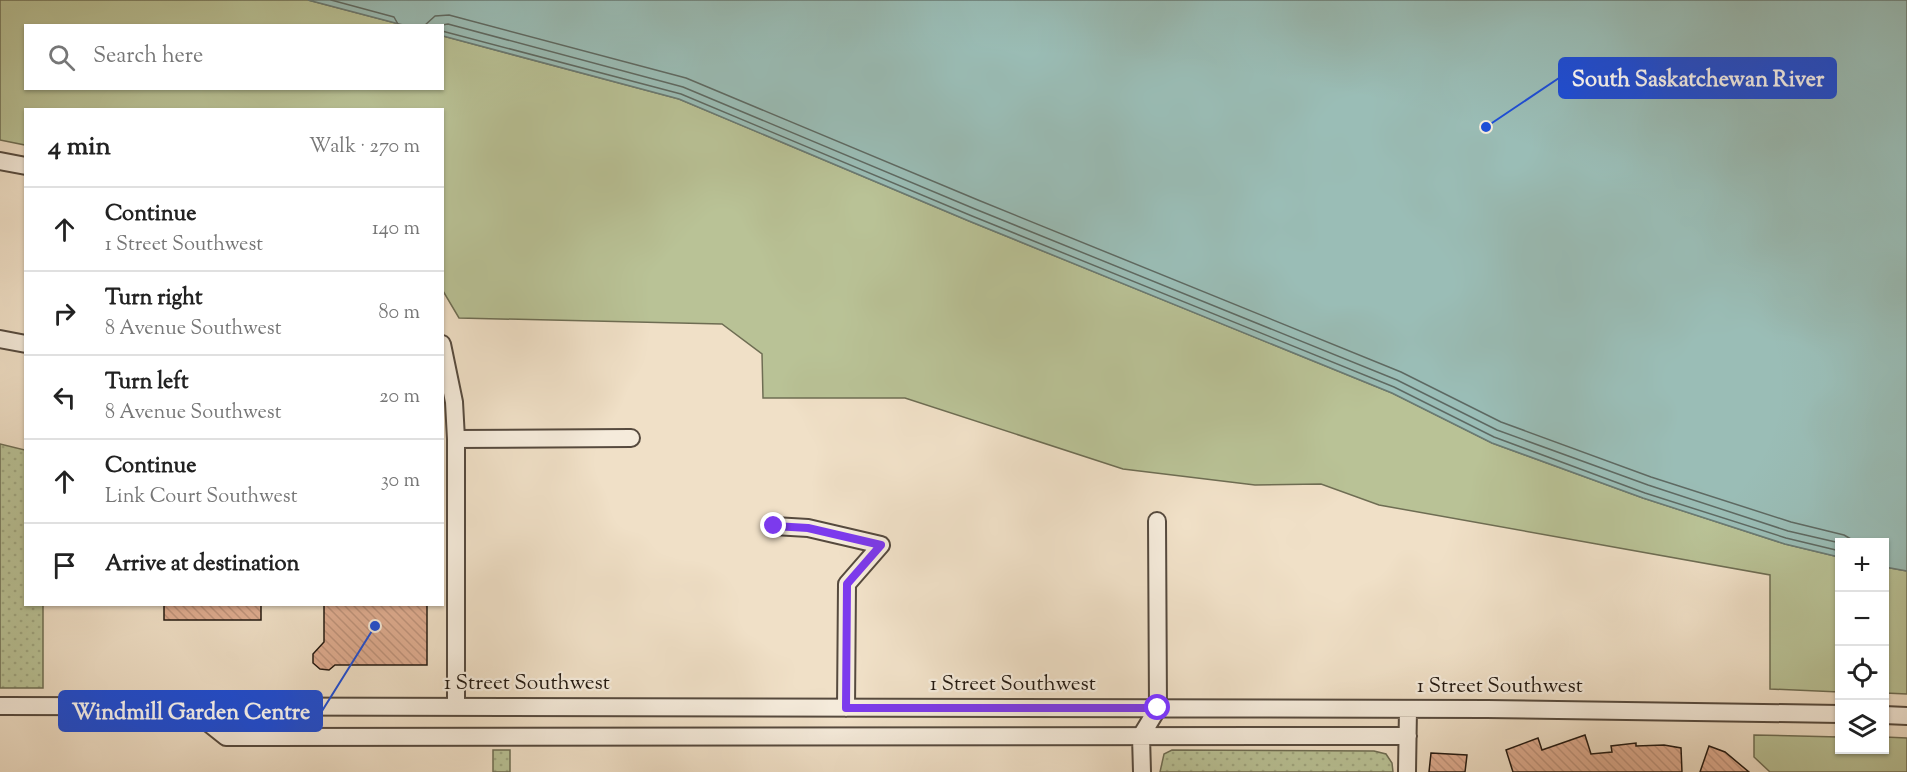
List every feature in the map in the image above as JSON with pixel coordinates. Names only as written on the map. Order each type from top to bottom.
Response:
[{"type":"street","points":[[0,161],[24,166]]},
{"type":"street","points":[[0,339],[24,344]]},
{"type":"street","points":[[444,354],[454,402],[456,439],[456,707]]},
{"type":"street","points":[[456,439],[632,438]]},
{"type":"street","points":[[1142,772],[1141,736],[1158,708],[1157,521]]},
{"type":"street","points":[[774,526],[808,528],[881,545],[847,584],[846,708]]},
{"type":"street","name":"1 Street Southwest","points":[[0,706],[1408,709],[1835,714]]},
{"type":"street","points":[[187,706],[226,737],[1408,736]]},
{"type":"street","points":[[1407,772],[1408,709]]},
{"type":"street","points":[[1889,715],[1907,716]]},
{"type":"green space","points":[[0,0],[308,0],[399,24],[24,24],[24,90],[444,90],[444,36],[679,99],[969,221],[1392,393],[1492,443],[1643,498],[1785,544],[1835,556],[1835,692],[1770,689],[1770,575],[1379,505],[1321,484],[1255,485],[1123,469],[905,398],[763,398],[762,354],[722,324],[459,318],[444,293],[444,108],[24,108],[24,145],[0,140]]},
{"type":"green space","points":[[0,444],[24,450],[24,606],[43,606],[43,688],[0,688]]},
{"type":"green space","points":[[1889,568],[1907,571],[1907,694],[1889,693]]},
{"type":"green space","points":[[1754,735],[1835,737],[1835,754],[1889,754],[1889,737],[1907,738],[1907,772],[1770,772],[1754,757]]},
{"type":"green space","points":[[493,750],[510,750],[510,772],[493,772]]},
{"type":"green space","points":[[1172,750],[1374,751],[1386,754],[1392,763],[1393,772],[1160,772],[1164,754]]},
{"type":"water","points":[[308,0],[1907,0],[1907,571],[1889,568],[1889,538],[1835,538],[1835,556],[1785,544],[1643,498],[1492,443],[1392,393],[969,221],[679,99],[444,36],[444,24],[399,24]]},
{"type":"building","points":[[164,606],[261,606],[261,620],[164,620]]},
{"type":"building","points":[[324,606],[427,606],[427,665],[335,665],[329,670],[320,669],[313,663],[313,654],[324,642]]},
{"type":"building","points":[[1585,735],[1591,754],[1612,752],[1611,746],[1636,743],[1636,746],[1664,745],[1681,748],[1682,772],[1513,772],[1506,750],[1538,738],[1542,750]]},
{"type":"building","points":[[1709,746],[1725,752],[1749,772],[1700,772]]},
{"type":"building","points":[[1431,753],[1467,755],[1465,772],[1429,772]]},
{"type":"place","name":"South Saskatchewan River","points":[[1486,127]]},
{"type":"place","name":"Windmill Garden Centre","points":[[375,626]]},
{"type":"route","points":[[774,526],[808,528],[881,545],[847,584],[846,708],[1158,708]]}]
